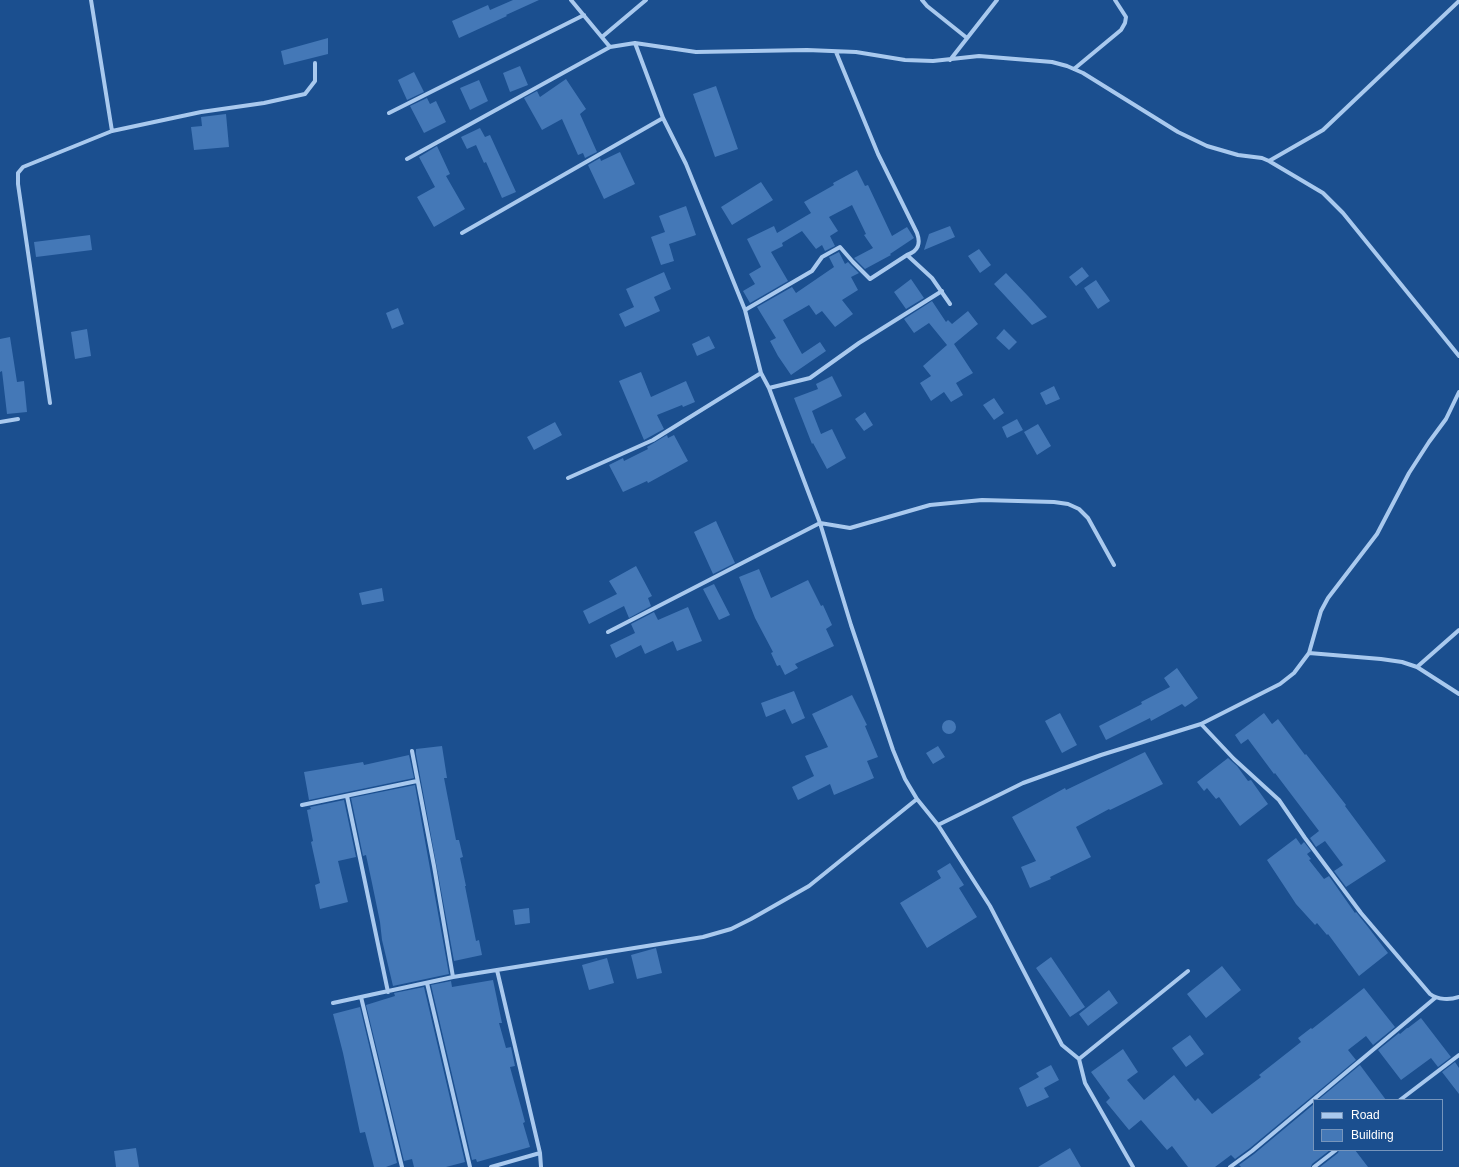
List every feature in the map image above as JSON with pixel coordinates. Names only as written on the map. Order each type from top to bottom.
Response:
[{"type":"street","points":[[90,0],[112,131]]},
{"type":"street","points":[[571,0],[610,47]]},
{"type":"street","points":[[602,37],[646,0]]},
{"type":"street","points":[[922,0],[927,6],[967,38]]},
{"type":"street","points":[[950,60],[997,0]]},
{"type":"street","points":[[1074,69],[1121,30],[1126,17],[1115,0]]},
{"type":"street","points":[[1269,160],[1323,130],[1459,1]]},
{"type":"street","points":[[389,113],[584,15]]},
{"type":"street","points":[[407,159],[610,47],[636,43],[696,52],[807,50],[856,52],[905,60],[933,61],[979,56],[1052,62],[1074,69],[1105,86],[1178,132],[1207,146],[1238,155],[1269,160],[1323,193],[1338,208],[1459,356]]},
{"type":"street","points":[[636,43],[663,118],[686,164],[745,310],[762,373],[820,523],[851,625],[893,750],[905,779],[917,799],[938,825],[990,906],[1062,1045],[1079,1059],[1085,1083],[1133,1167]]},
{"type":"street","points":[[745,310],[812,270],[822,257],[840,247],[870,279],[918,249],[920,241],[917,233],[878,154],[836,52]]},
{"type":"street","points":[[50,403],[18,184],[18,174],[23,167],[112,131],[200,112],[264,103],[305,94],[315,81],[315,63]]},
{"type":"street","points":[[462,233],[663,118]]},
{"type":"street","points":[[907,255],[932,278],[950,304]]},
{"type":"street","points":[[769,388],[810,378],[859,343],[942,291]]},
{"type":"street","points":[[568,478],[653,440],[762,373]]},
{"type":"street","points":[[938,825],[1023,783],[1101,755],[1201,724],[1280,684],[1294,673],[1309,653],[1324,605],[1377,534],[1409,473],[1446,419],[1459,392]]},
{"type":"street","points":[[0,422],[18,419]]},
{"type":"street","points":[[608,632],[820,523],[850,528],[930,505],[982,500],[1054,502],[1068,504],[1079,509],[1088,518],[1114,564]]},
{"type":"street","points":[[1417,667],[1459,630]]},
{"type":"street","points":[[1309,653],[1402,662],[1417,667],[1459,694]]},
{"type":"street","points":[[1201,724],[1234,759],[1278,800],[1361,912],[1435,998]]},
{"type":"street","points":[[412,751],[453,977]]},
{"type":"street","points":[[302,805],[418,780]]},
{"type":"street","points":[[347,796],[388,992]]},
{"type":"street","points":[[333,1003],[453,977],[703,937],[731,929],[809,886],[917,799]]},
{"type":"street","points":[[497,970],[540,1153],[541,1167]]},
{"type":"street","points":[[1079,1059],[1188,971]]},
{"type":"street","points":[[427,983],[470,1167]]},
{"type":"street","points":[[361,997],[402,1167]]},
{"type":"street","points":[[1314,1099],[1435,998],[1448,999],[1459,997]]},
{"type":"street","points":[[1401,1099],[1459,1055]]},
{"type":"street","points":[[1230,1167],[1252,1151],[1313,1100]]},
{"type":"street","points":[[1314,1167],[1335,1151]]},
{"type":"street","points":[[491,1167],[540,1153]]},
{"type":"building","points":[[513,0],[539,0],[459,38],[452,21],[488,5],[490,10]]},
{"type":"building","points":[[328,38],[328,54],[284,65],[281,51]]},
{"type":"building","points":[[520,66],[528,85],[510,92],[503,73]]},
{"type":"building","points":[[414,72],[424,92],[407,100],[398,80]]},
{"type":"building","points":[[566,79],[586,109],[580,114],[597,152],[585,158],[583,153],[578,155],[562,119],[542,130],[524,98],[537,91],[540,97]]},
{"type":"building","points":[[479,80],[488,101],[470,110],[460,88]]},
{"type":"building","points":[[716,86],[738,149],[715,157],[693,94]]},
{"type":"building","points":[[427,98],[430,104],[436,101],[446,122],[424,133],[410,106]]},
{"type":"building","points":[[226,114],[229,147],[194,150],[191,127],[202,126],[201,117]]},
{"type":"building","points":[[480,128],[485,137],[490,135],[516,192],[502,198],[486,162],[484,163],[476,145],[467,149],[461,137]]},
{"type":"building","points":[[437,146],[450,174],[446,176],[465,209],[434,227],[417,197],[435,187],[419,157]]},
{"type":"building","points":[[620,152],[635,184],[604,199],[588,165],[600,158],[601,161]]},
{"type":"building","points":[[857,170],[865,186],[868,185],[892,236],[907,227],[914,238],[890,254],[891,255],[865,269],[854,258],[873,248],[864,235],[866,234],[852,205],[829,217],[838,231],[830,236],[835,246],[825,251],[822,245],[816,249],[802,231],[782,243],[783,246],[771,252],[788,281],[750,303],[743,291],[755,284],[749,274],[761,267],[747,239],[774,226],[777,233],[811,213],[804,202],[834,185],[833,183]]},
{"type":"building","points":[[761,182],[773,200],[732,225],[721,207]]},
{"type":"building","points":[[686,206],[696,235],[669,244],[674,261],[661,265],[651,237],[665,232],[659,216]]},
{"type":"building","points":[[950,226],[955,237],[924,250],[929,234]]},
{"type":"building","points":[[90,235],[92,250],[36,257],[34,242]]},
{"type":"building","points":[[979,249],[991,265],[980,273],[968,256]]},
{"type":"building","points":[[839,252],[845,264],[848,262],[859,273],[851,277],[858,290],[842,300],[853,314],[835,327],[822,311],[816,315],[809,305],[783,320],[802,354],[820,342],[826,351],[791,375],[770,341],[776,338],[757,307],[792,287],[796,293],[834,267],[829,257]]},
{"type":"building","points":[[1082,267],[1089,276],[1076,286],[1069,277]]},
{"type":"building","points":[[664,272],[671,289],[654,297],[660,311],[625,327],[619,314],[634,307],[626,289]]},
{"type":"building","points":[[1006,273],[1047,317],[1032,325],[994,284]]},
{"type":"building","points":[[911,279],[924,298],[906,309],[894,292]]},
{"type":"building","points":[[1096,280],[1110,301],[1098,309],[1084,288]]},
{"type":"building","points":[[932,301],[946,322],[948,320],[952,324],[968,311],[978,324],[954,344],[973,373],[956,383],[963,395],[951,402],[944,392],[931,401],[920,383],[931,376],[923,366],[947,345],[929,323],[914,333],[904,319]]},
{"type":"building","points":[[398,308],[404,324],[392,329],[386,313]]},
{"type":"building","points":[[87,329],[91,356],[75,359],[71,332]]},
{"type":"building","points":[[1004,329],[1017,342],[1009,350],[996,338]]},
{"type":"building","points":[[709,336],[715,348],[697,356],[692,344]]},
{"type":"building","points":[[10,337],[17,382],[24,381],[27,412],[7,414],[2,371],[0,372],[0,339]]},
{"type":"building","points":[[641,372],[651,397],[686,381],[695,402],[683,407],[682,405],[657,415],[664,429],[644,440],[619,381]]},
{"type":"building","points":[[832,376],[842,396],[812,411],[821,434],[832,429],[846,458],[827,469],[813,443],[812,444],[794,398],[818,389],[816,384]]},
{"type":"building","points":[[1054,386],[1060,399],[1046,405],[1040,393]]},
{"type":"building","points":[[994,398],[1004,413],[994,420],[983,405]]},
{"type":"building","points":[[865,412],[873,425],[864,431],[855,419]]},
{"type":"building","points":[[1017,419],[1023,430],[1007,438],[1002,427]]},
{"type":"building","points":[[555,422],[562,435],[534,450],[527,437]]},
{"type":"building","points":[[1038,424],[1051,446],[1037,455],[1024,432]]},
{"type":"building","points":[[667,435],[668,438],[674,435],[688,461],[648,483],[647,481],[623,492],[609,465],[623,458],[624,461],[648,449],[647,447]]},
{"type":"building","points":[[716,521],[735,563],[713,574],[694,532]]},
{"type":"building","points":[[636,566],[652,596],[648,598],[651,606],[629,618],[624,606],[589,624],[583,611],[617,594],[609,581]]},
{"type":"building","points":[[759,569],[771,598],[808,580],[821,606],[823,605],[832,625],[826,629],[834,646],[795,664],[798,668],[785,675],[780,665],[777,666],[771,653],[773,652],[755,618],[739,577]]},
{"type":"building","points":[[714,584],[730,615],[719,620],[703,589]]},
{"type":"building","points":[[382,588],[384,601],[362,605],[359,593]]},
{"type":"building","points":[[688,607],[702,641],[677,651],[673,641],[645,654],[641,645],[616,658],[610,645],[635,633],[631,624],[654,612],[658,620]]},
{"type":"building","points":[[1177,668],[1198,698],[1185,707],[1182,704],[1151,721],[1150,718],[1106,740],[1099,726],[1142,704],[1141,702],[1170,687],[1164,678]]},
{"type":"building","points":[[794,691],[805,718],[792,724],[785,709],[766,717],[761,703]]},
{"type":"building","points":[[852,695],[867,725],[865,726],[878,757],[867,761],[874,778],[834,795],[830,784],[798,800],[792,787],[814,776],[805,756],[828,747],[812,714]]},
{"type":"building","points":[[1060,713],[1077,745],[1062,753],[1045,721]]},
{"type":"building","points":[[1264,713],[1272,724],[1278,719],[1346,805],[1345,806],[1386,861],[1346,887],[1334,871],[1343,865],[1325,841],[1316,847],[1310,838],[1319,831],[1248,739],[1241,744],[1235,735]]},
{"type":"building","points":[[946,720],[952,720],[956,724],[956,730],[952,734],[946,734],[942,730],[942,724]]},
{"type":"building","points":[[442,746],[447,778],[444,778],[456,840],[459,840],[463,857],[460,858],[476,941],[479,940],[482,955],[454,961],[416,754],[416,749]]},
{"type":"building","points":[[938,746],[945,757],[933,764],[926,753]]},
{"type":"building","points":[[1145,752],[1163,784],[1110,810],[1109,809],[1076,827],[1091,857],[1050,877],[1051,879],[1030,888],[1021,867],[1036,861],[1012,817],[1065,788],[1066,790]]},
{"type":"building","points":[[409,755],[414,778],[309,800],[304,772],[363,762],[364,765]]},
{"type":"building","points":[[1228,758],[1237,766],[1248,781],[1251,780],[1268,804],[1240,826],[1219,797],[1216,799],[1207,788],[1204,791],[1197,782]]},
{"type":"building","points":[[415,785],[449,974],[393,986],[382,940],[380,922],[366,855],[363,856],[351,798]]},
{"type":"building","points":[[344,800],[356,857],[338,861],[348,902],[320,909],[315,885],[320,883],[311,842],[313,841],[307,810],[311,809],[310,807]]},
{"type":"building","points":[[1296,838],[1301,845],[1304,842],[1311,851],[1307,854],[1311,859],[1309,860],[1324,879],[1329,876],[1355,913],[1356,912],[1388,953],[1359,976],[1328,934],[1327,935],[1317,923],[1315,925],[1296,904],[1267,860]]},
{"type":"building","points":[[950,863],[964,885],[959,888],[977,917],[927,948],[900,903],[941,878],[937,871]]},
{"type":"building","points":[[529,908],[530,923],[515,925],[513,910]]},
{"type":"building","points":[[656,948],[662,973],[637,979],[631,955]]},
{"type":"building","points":[[1051,957],[1085,1007],[1070,1017],[1036,968]]},
{"type":"building","points":[[607,958],[614,983],[589,990],[582,965]]},
{"type":"building","points":[[1222,966],[1241,990],[1206,1018],[1187,994]]},
{"type":"building","points":[[493,980],[502,1023],[499,1023],[506,1048],[511,1047],[515,1066],[510,1067],[525,1122],[523,1123],[530,1147],[477,1162],[476,1159],[472,1160],[431,985],[451,981],[452,987]]},
{"type":"building","points":[[424,987],[465,1162],[446,1167],[414,1167],[412,1159],[404,1161],[366,1005],[395,996],[394,993]]},
{"type":"building","points":[[1364,988],[1395,1027],[1373,1045],[1366,1036],[1348,1050],[1356,1060],[1250,1148],[1235,1159],[1231,1155],[1215,1167],[1188,1167],[1172,1146],[1167,1150],[1141,1120],[1129,1130],[1106,1102],[1110,1098],[1091,1072],[1123,1049],[1138,1072],[1127,1080],[1144,1100],[1174,1075],[1195,1101],[1198,1098],[1212,1114],[1261,1077],[1259,1075],[1301,1042],[1298,1038],[1311,1028],[1312,1029]]},
{"type":"building","points":[[1109,990],[1118,1003],[1088,1026],[1079,1014]]},
{"type":"building","points":[[360,1007],[397,1163],[386,1167],[374,1167],[365,1132],[360,1133],[333,1014]]},
{"type":"building","points":[[1421,1018],[1451,1057],[1438,1067],[1431,1058],[1401,1080],[1378,1050]]},
{"type":"building","points":[[1190,1035],[1204,1054],[1186,1067],[1172,1048]]},
{"type":"building","points":[[1455,1062],[1459,1068],[1459,1094],[1442,1072]]},
{"type":"building","points":[[1051,1065],[1059,1080],[1044,1088],[1049,1097],[1027,1107],[1019,1088],[1039,1077],[1036,1073]]},
{"type":"building","points":[[1360,1065],[1385,1099],[1319,1099]]},
{"type":"building","points":[[1313,1105],[1313,1151],[1329,1151],[1312,1164],[1311,1167],[1241,1167],[1239,1165]]},
{"type":"building","points":[[136,1148],[139,1167],[116,1167],[114,1151]]},
{"type":"building","points":[[1070,1148],[1081,1167],[1038,1167]]},
{"type":"building","points":[[1339,1151],[1356,1151],[1368,1167],[1320,1167]]}]
